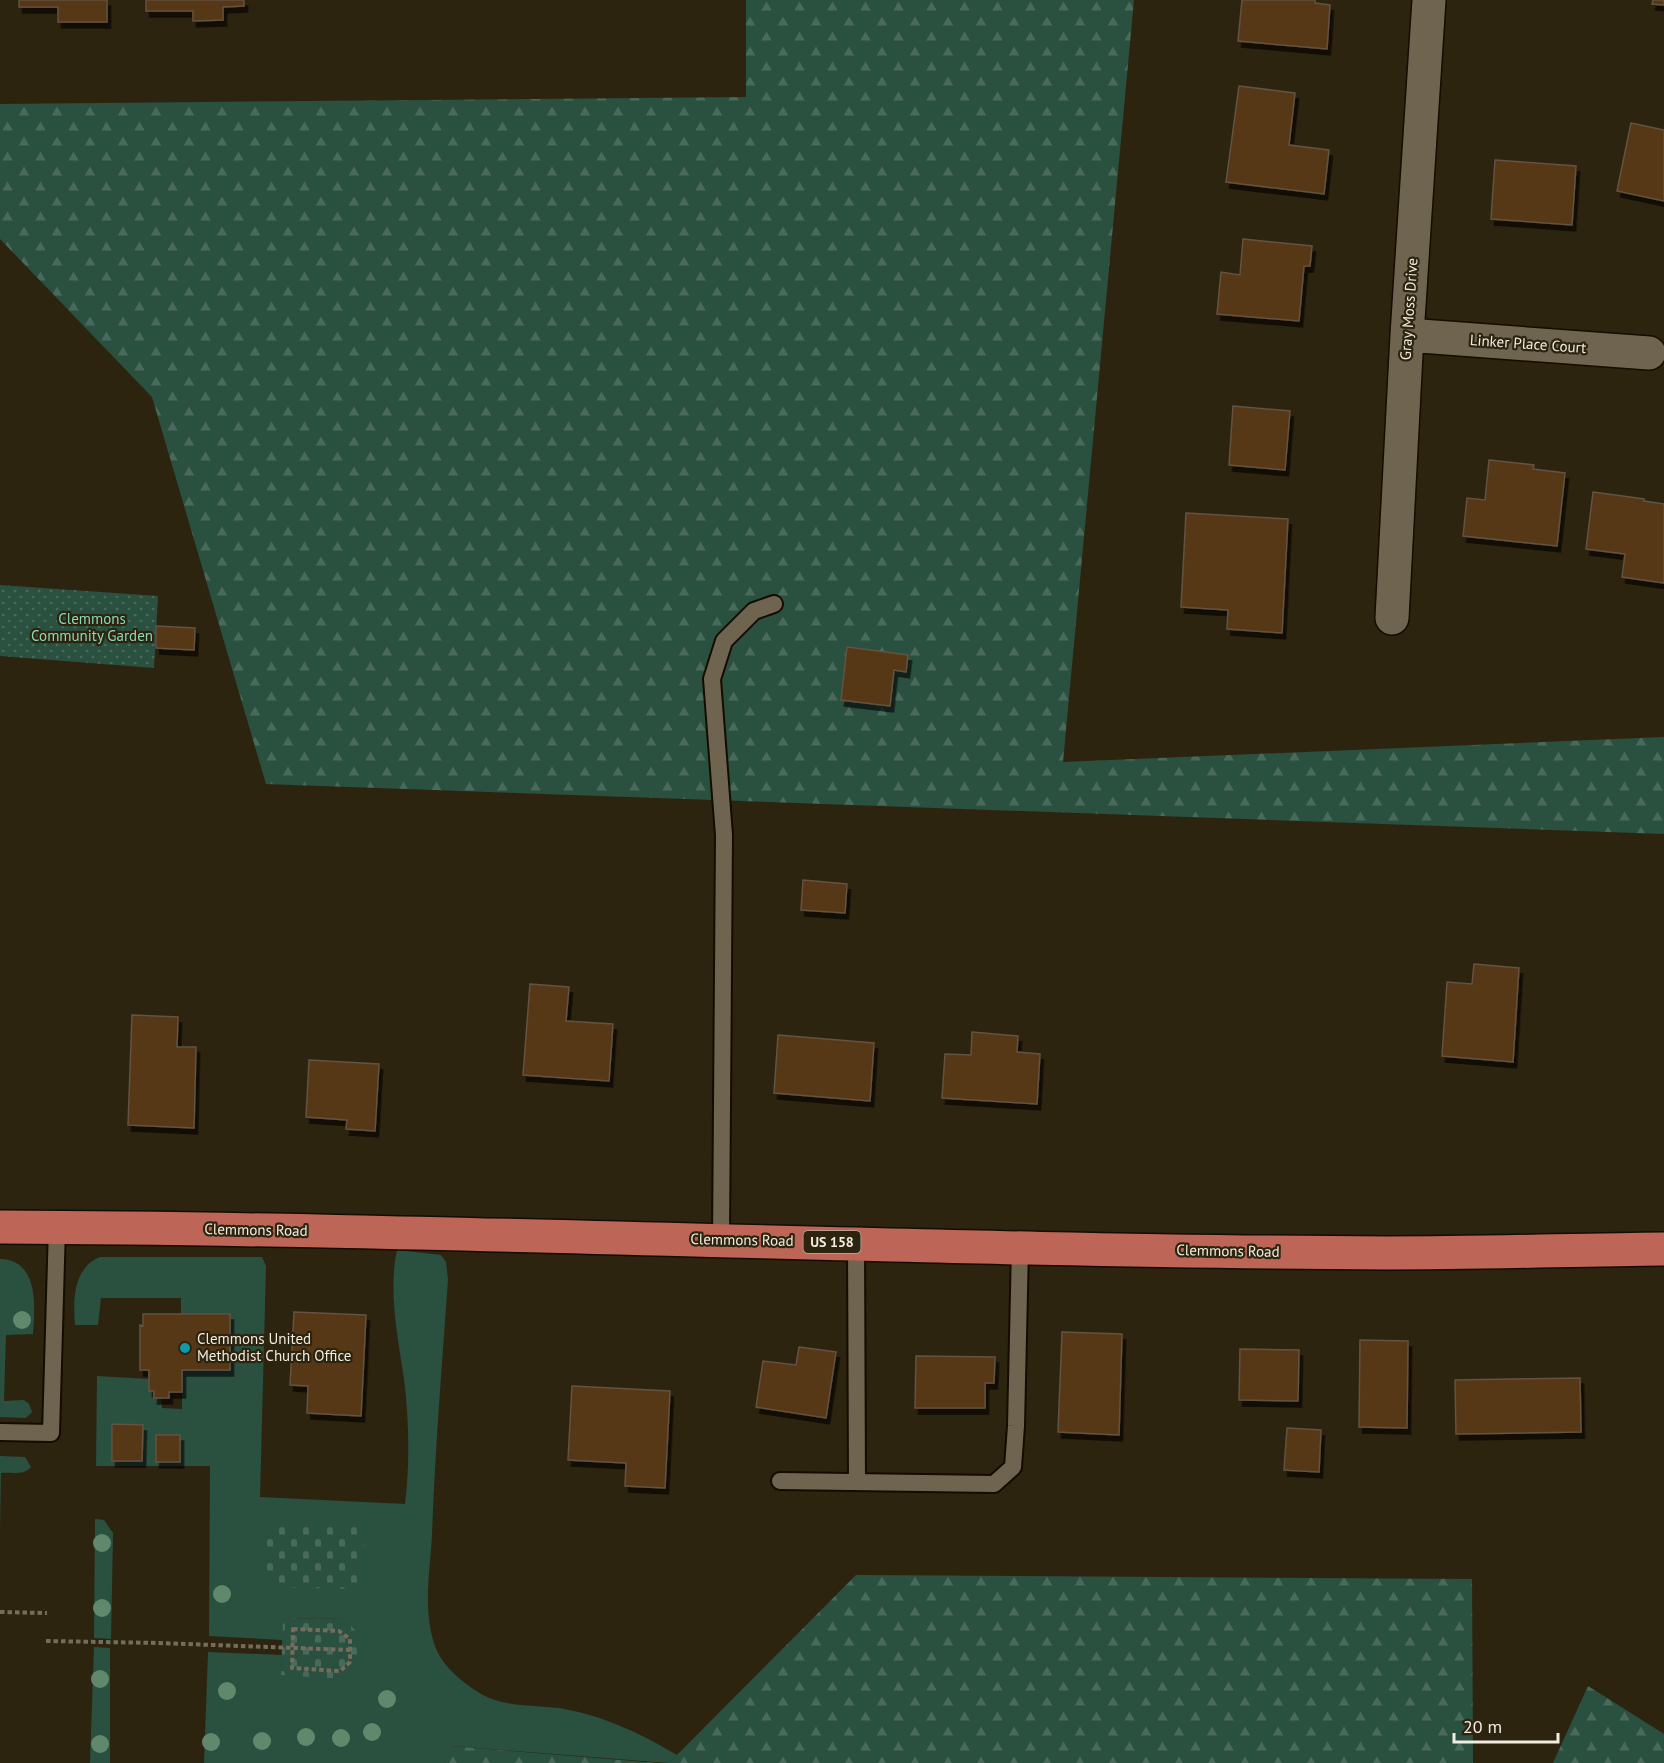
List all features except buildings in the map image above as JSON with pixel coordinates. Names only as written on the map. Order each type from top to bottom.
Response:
[{"type":"main road","name":"Clemmons Road","points":[[0,1227],[1381,1253],[1664,1249]]},
{"type":"street","name":"Gray Moss Drive","points":[[1392,618],[1407,335],[1429,0]]},
{"type":"street","name":"Linker Place Court","points":[[1407,335],[1648,353]]},
{"type":"lane","points":[[721,1240],[724,835],[712,679],[724,641],[754,611],[774,604]]},
{"type":"lane","points":[[0,1432],[51,1433],[57,1227]]},
{"type":"lane","points":[[856,1243],[857,1481]]},
{"type":"lane","points":[[780,1480],[994,1484],[1013,1467],[1020,1247]]},
{"type":"path","points":[[0,1612],[47,1613]]},
{"type":"path","points":[[293,1629],[339,1630],[350,1639],[350,1650],[350,1662],[340,1671],[292,1668],[293,1629]]},
{"type":"path","points":[[46,1641],[350,1650]]},
{"type":"green space","points":[[746,0],[1134,0],[1063,762],[1664,737],[1664,834],[266,784],[152,397],[0,239],[0,104],[746,97]]},
{"type":"green space","name":"Clemmons Community Garden","points":[[0,585],[158,596],[154,668],[0,656]]},
{"type":"green space","points":[[397,1250],[441,1255],[446,1262],[448,1280],[428,1589],[429,1617],[437,1651],[454,1673],[483,1695],[501,1702],[559,1708],[605,1720],[635,1732],[677,1755],[669,1763],[452,1746],[444,1763],[204,1763],[208,1652],[282,1655],[281,1675],[344,1619],[284,1618],[283,1640],[209,1636],[210,1466],[96,1466],[97,1376],[149,1379],[149,1391],[154,1391],[154,1398],[161,1398],[162,1408],[182,1409],[182,1370],[230,1370],[230,1314],[181,1314],[181,1298],[101,1298],[98,1325],[75,1325],[75,1295],[80,1277],[91,1262],[100,1257],[262,1257],[266,1266],[260,1497],[405,1504],[408,1473],[408,1425],[394,1298],[394,1266]]},
{"type":"green space","points":[[0,1259],[13,1261],[22,1267],[32,1286],[34,1298],[33,1334],[6,1335],[4,1401],[24,1400],[29,1404],[32,1412],[26,1418],[0,1417]]},
{"type":"green space","points":[[0,1456],[25,1457],[31,1467],[21,1473],[1,1473],[0,1530]]},
{"type":"green space","points":[[95,1519],[104,1520],[113,1533],[111,1639],[94,1638]]},
{"type":"green space","points":[[263,1523],[304,1527],[320,1523],[336,1526],[353,1524],[367,1526],[362,1540],[366,1554],[361,1566],[365,1580],[361,1589],[262,1587]]},
{"type":"green space","points":[[856,1575],[1472,1579],[1473,1763],[669,1763]]},
{"type":"green space","points":[[283,1618],[344,1619],[361,1636],[360,1662],[343,1679],[281,1675]]},
{"type":"green space","points":[[94,1647],[110,1648],[110,1763],[90,1763]]},
{"type":"green space","points":[[1588,1686],[1664,1734],[1664,1763],[1553,1763]]},
{"type":"green space","points":[[451,1746],[658,1763],[444,1763]]},
{"type":"place","name":"Clemmons United Methodist Church Office","points":[[185,1348]]}]
